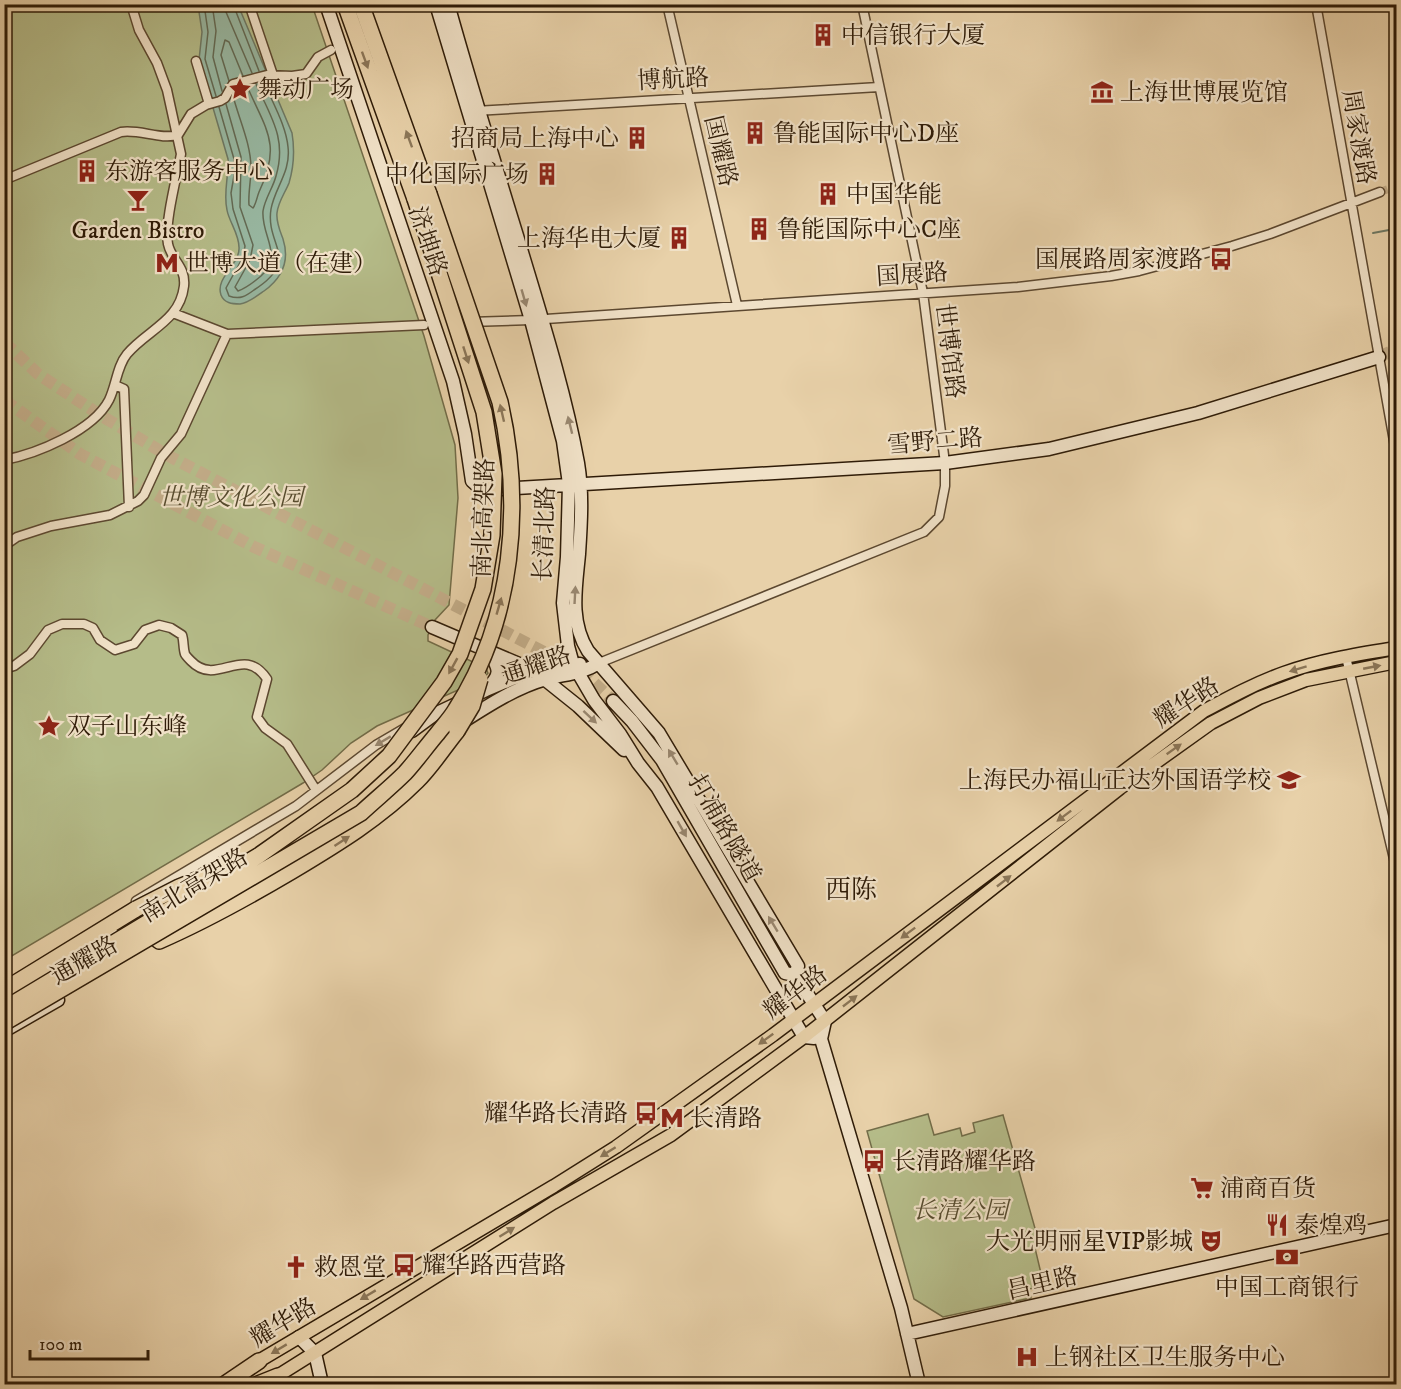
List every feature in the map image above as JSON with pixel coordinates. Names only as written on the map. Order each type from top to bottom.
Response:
[{"type":"highway","name":"南北高架路","points":[[4,1009],[258,856],[352,790],[388,756],[426,708],[460,654],[471,625],[483,589],[492,535],[494,474],[484,412],[415,199],[345,4]]},
{"type":"highway","name":"南北高架路","points":[[4,1023],[362,813],[405,772],[456,710],[479,665],[490,635],[503,590],[509,555],[512,483],[507,436],[500,402],[361,4]]},
{"type":"highway","points":[[159,941],[201,923],[238,903],[369,823],[419,778],[457,731],[471,706],[483,671],[490,635]]},
{"type":"highway","points":[[4,990],[136,909],[179,886],[258,856]]},
{"type":"highway","points":[[225,1384],[259,1361]]},
{"type":"highway","points":[[258,1384],[278,1376]]},
{"type":"main road","name":"耀华路","points":[[218,1384],[616,1147],[793,1019],[1204,711],[1251,686],[1284,673],[1320,662],[1396,648]]},
{"type":"main road","name":"耀华路","points":[[264,1384],[554,1203],[671,1135],[825,1021],[1120,788],[1211,723],[1259,698],[1306,681],[1396,662]]},
{"type":"street","points":[[4,460],[53,446],[93,418],[107,404],[126,355],[173,313],[184,286],[183,273],[169,248],[167,231],[181,154],[178,135],[157,63],[139,30],[131,4]]},
{"type":"street","points":[[249,4],[273,75]]},
{"type":"street","name":"济坤路","points":[[326,4],[429,324],[459,408],[471,482],[482,489]]},
{"type":"street","name":"长清北路","points":[[436,4],[473,111],[573,438],[579,551],[574,600],[581,639],[659,733],[798,966],[795,975],[813,1004]]},
{"type":"street","name":"长清北路","points":[[448,4],[473,111]]},
{"type":"street","name":"国耀路","points":[[667,4],[737,305]]},
{"type":"street","name":"世博馆路","points":[[599,663],[924,532],[939,517],[945,486],[945,463],[923,293],[862,4]]},
{"type":"street","name":"周家渡路","points":[[1316,4],[1396,452]]},
{"type":"street","points":[[178,135],[197,108],[225,98],[232,84],[273,75],[306,74],[318,57],[331,50]]},
{"type":"street","points":[[196,61],[209,104]]},
{"type":"street","name":"博航路","points":[[473,111],[879,87]]},
{"type":"street","points":[[4,180],[121,132],[178,135]]},
{"type":"street","name":"国展路","points":[[227,334],[536,319],[1018,287],[1139,271],[1232,246],[1380,192]]},
{"type":"street","points":[[4,546],[17,537],[29,533],[79,520],[110,515],[129,507],[144,495],[161,458],[181,434],[227,334],[173,313]]},
{"type":"street","name":"雪野二路","points":[[482,489],[945,463],[1049,449],[1186,415],[1379,357]]},
{"type":"street","points":[[116,385],[124,389],[129,507]]},
{"type":"street","name":"长清北路","points":[[575,483],[563,603],[568,646],[575,669],[638,763],[657,787],[793,1019]]},
{"type":"street","points":[[4,669],[14,666],[30,654],[48,630],[62,624],[84,624],[93,628],[100,640],[115,650],[135,644],[145,630],[159,625],[171,627],[182,635],[185,655],[198,669],[214,671],[238,664],[253,664],[262,671],[267,679],[257,717],[265,728],[287,744],[316,790]]},
{"type":"street","points":[[432,627],[533,670],[578,706],[638,763]]},
{"type":"street","points":[[486,690],[497,678],[498,668],[490,653]]},
{"type":"street","points":[[1346,657],[1396,867]]},
{"type":"street","name":"通耀路","points":[[4,1031],[267,878],[305,853],[411,760],[447,732],[484,709],[545,680],[599,663]]},
{"type":"street","name":"通耀路","points":[[4,999],[293,827],[330,801],[415,728],[435,714],[533,670],[575,669]]},
{"type":"street","name":"打浦路隧道","points":[[613,701],[632,721],[662,760],[785,973],[795,975]]},
{"type":"street","points":[[4,981],[286,812],[375,745],[435,714]]},
{"type":"street","points":[[813,1004],[825,1021],[821,1039],[908,1334],[919,1384]]},
{"type":"street","points":[[793,1019],[804,1037],[821,1039]]},
{"type":"street","name":"昌里路","points":[[908,1334],[1396,1225]]},
{"type":"street","points":[[299,1337],[315,1353],[322,1384]]},
{"type":"green space","name":"世博文化公园","points":[[5,5],[312,5],[424,336],[455,445],[458,498],[449,605],[435,620],[428,635],[428,641],[486,668],[488,673],[483,679],[377,726],[351,743],[322,770],[303,783],[5,960]]},
{"type":"green space","name":"长清公园","points":[[928,1114],[934,1135],[960,1128],[962,1136],[975,1132],[973,1123],[1003,1115],[1040,1246],[1035,1248],[1044,1286],[1029,1289],[1031,1298],[943,1317],[914,1299],[867,1131]]},
{"type":"water","points":[[198,5],[238,5],[293,140],[294,158],[291,177],[277,213],[285,247],[285,262],[280,275],[270,286],[252,299],[240,304],[224,300],[220,289],[224,277],[238,255],[239,244],[226,204],[228,159],[199,60],[202,32]]},
{"type":"waterway","points":[[1373,233],[1389,230]]},
{"type":"tunnel","points":[[1380,192],[1396,186]]},
{"type":"tunnel","points":[[4,342],[38,374],[167,455],[584,673],[613,701]]},
{"type":"tunnel","points":[[1379,357],[1396,349]]},
{"type":"tunnel","points":[[4,400],[80,454],[252,546],[432,627]]},
{"type":"place","name":"中信银行大厦","points":[[823,35]]},
{"type":"place","name":"舞动广场","points":[[240,89]]},
{"type":"place","name":"上海世博展览馆","points":[[1102,92]]},
{"type":"place","name":"鲁能国际中心D座","points":[[755,133]]},
{"type":"place","name":"招商局上海中心","points":[[637,138]]},
{"type":"place","name":"东游客服务中心","points":[[87,171]]},
{"type":"place","name":"中化国际广场","points":[[547,174]]},
{"type":"place","name":"中国华能","points":[[828,194]]},
{"type":"place","name":"Garden Bistro","points":[[138,200]]},
{"type":"place","name":"鲁能国际中心C座","points":[[759,229]]},
{"type":"place","name":"上海华电大厦","points":[[679,238]]},
{"type":"place","name":"国展路周家渡路","points":[[1221,259]]},
{"type":"place","name":"世博大道（在建）","points":[[167,263]]},
{"type":"place","name":"双子山东峰","points":[[49,726]]},
{"type":"place","name":"上海民办福山正达外国语学校","points":[[1289,780]]},
{"type":"place","name":"耀华路长清路","points":[[646,1113]]},
{"type":"place","name":"长清路","points":[[672,1118]]},
{"type":"place","name":"长清路耀华路","points":[[874,1161]]},
{"type":"place","name":"浦商百货","points":[[1202,1188]]},
{"type":"place","name":"泰煌鸡","points":[[1277,1225]]},
{"type":"place","name":"大光明丽星VIP影城","points":[[1211,1241]]},
{"type":"place","name":"中国工商银行","points":[[1287,1257]]},
{"type":"place","name":"耀华路西营路","points":[[404,1265]]},
{"type":"place","name":"救恩堂","points":[[296,1267]]},
{"type":"place","name":"上钢社区卫生服务中心","points":[[1027,1357]]},
{"type":"district","name":"西陈","points":[[851,889]]}]
